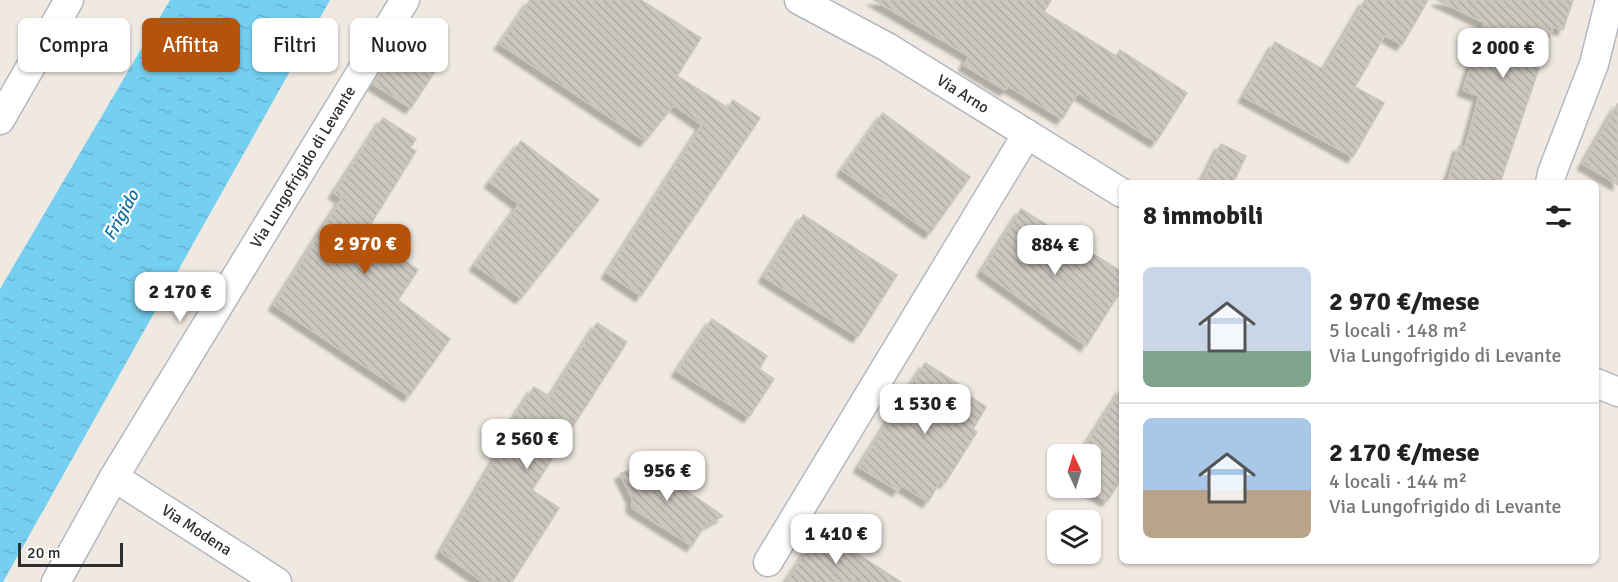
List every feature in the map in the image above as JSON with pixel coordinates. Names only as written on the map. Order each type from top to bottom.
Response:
[{"type":"street","points":[[0,120],[69,0]]},
{"type":"street","name":"Via Lungofrigido di Levante","points":[[56,582],[114,477],[405,0]]},
{"type":"street","name":"Via Arno","points":[[800,0],[887,47],[1119,191]]},
{"type":"street","points":[[1551,180],[1594,64],[1610,0]]},
{"type":"street","points":[[768,562],[1028,134]]},
{"type":"street","points":[[1599,384],[1618,392]]},
{"type":"street","name":"Via Modena","points":[[114,477],[277,582]]},
{"type":"water","name":"Frigido","points":[[170,0],[330,0],[320,18],[252,18],[252,72],[290,72],[3,582],[0,582],[0,289],[128,72],[130,72],[142,48],[142,72],[240,72],[240,18],[159,18]]},
{"type":"building","points":[[530,0],[641,0],[701,38],[677,76],[728,108],[733,100],[760,118],[641,296],[607,273],[702,125],[674,105],[645,141],[500,44]]},
{"type":"building","points":[[874,0],[1051,0],[1044,12],[1116,56],[1120,50],[1187,93],[1156,142],[1078,93],[1062,119],[1008,86],[1005,90],[964,65],[969,56]]},
{"type":"building","points":[[1365,0],[1428,0],[1402,45],[1385,35],[1355,87],[1384,103],[1353,157],[1244,97],[1275,42],[1324,70]]},
{"type":"building","points":[[1437,0],[1573,0],[1563,30],[1553,27],[1501,180],[1448,180],[1459,146],[1465,148],[1479,96],[1463,90],[1485,23]]},
{"type":"building","points":[[381,72],[434,72],[411,108],[373,84]]},
{"type":"building","points":[[1618,103],[1618,185],[1583,164]]},
{"type":"building","points":[[883,113],[970,177],[930,233],[842,170]]},
{"type":"building","points":[[383,118],[416,139],[410,148],[416,151],[365,233],[418,270],[398,300],[450,339],[409,396],[274,305],[342,198],[334,193]]},
{"type":"building","points":[[521,141],[599,200],[521,298],[475,265],[519,204],[490,182]]},
{"type":"building","points":[[1221,144],[1246,156],[1234,180],[1203,180]]},
{"type":"building","points":[[1021,209],[1119,270],[1119,294],[1086,346],[982,271]]},
{"type":"building","points":[[803,215],[897,275],[858,337],[764,277]]},
{"type":"building","points":[[712,319],[767,356],[759,369],[774,379],[749,417],[677,371]]},
{"type":"building","points":[[597,323],[627,342],[532,490],[559,508],[512,582],[483,582],[441,552],[501,448],[496,445],[534,387],[550,397]]},
{"type":"building","points":[[925,363],[962,386],[960,390],[986,407],[973,429],[977,432],[945,483],[941,480],[928,502],[901,485],[898,491],[859,467]]},
{"type":"building","points":[[1119,393],[1119,483],[1107,501],[1101,497],[1101,444],[1086,444]]},
{"type":"building","points":[[658,458],[667,477],[723,516],[704,526],[692,546],[632,508],[632,498],[620,474]]},
{"type":"building","points":[[820,530],[901,582],[786,582]]}]
